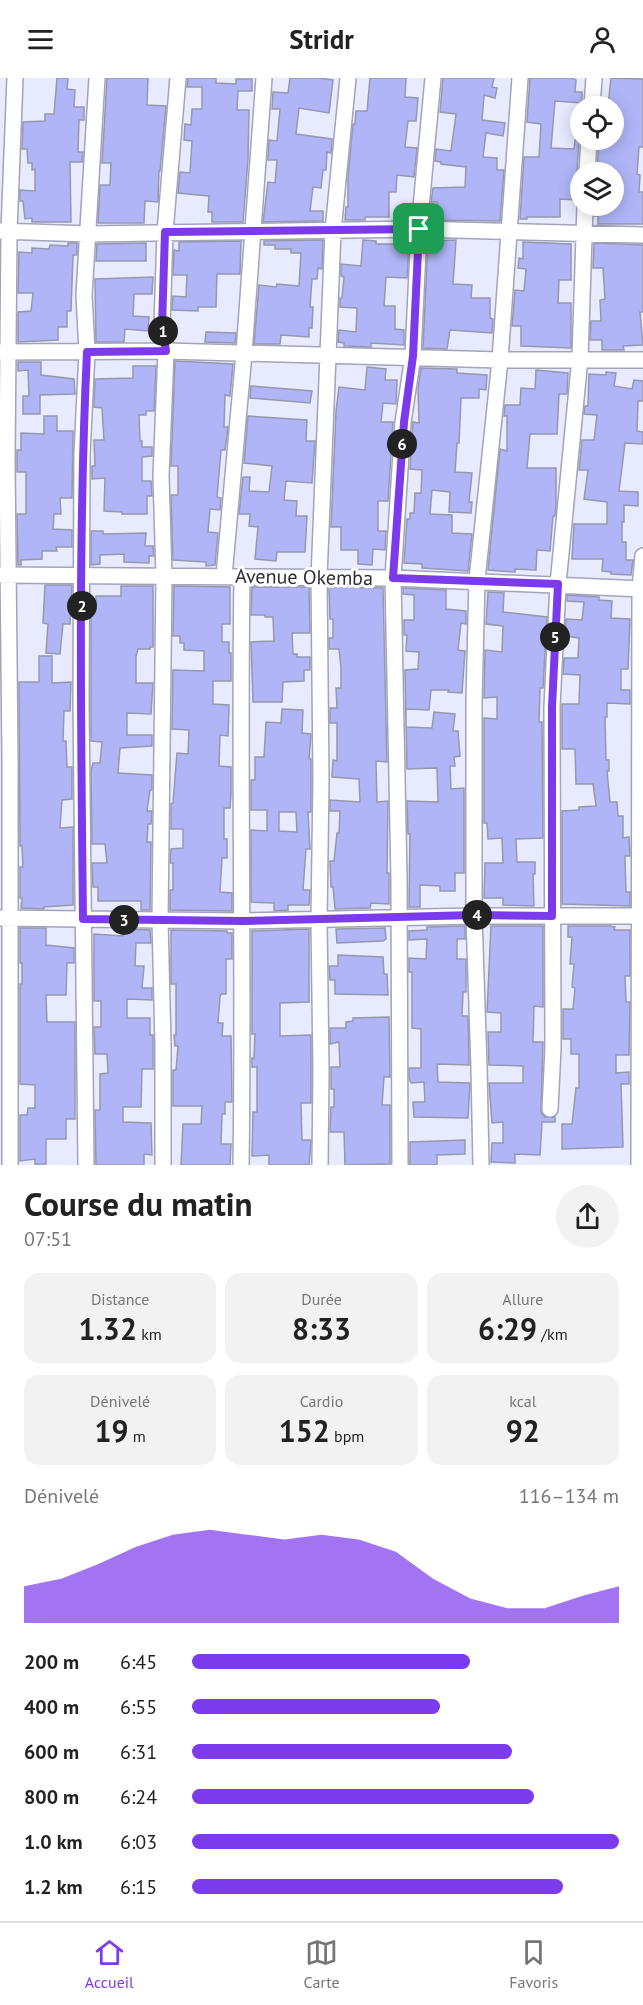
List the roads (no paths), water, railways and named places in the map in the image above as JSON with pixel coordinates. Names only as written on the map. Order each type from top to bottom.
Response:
[{"type":"street","points":[[10,1165],[5,918],[10,760],[3,575],[5,231],[15,78]]},
{"type":"street","points":[[86,1165],[82,454],[87,352],[84,295],[97,78]]},
{"type":"street","points":[[163,1165],[164,1045],[160,921],[164,576],[161,476],[166,351],[162,327],[165,232],[178,78]]},
{"type":"street","points":[[224,576],[244,353],[264,78]]},
{"type":"street","points":[[320,1165],[319,578],[333,231],[348,78]]},
{"type":"street","points":[[400,1165],[399,918],[393,578],[404,422],[413,356],[419,229],[433,78]]},
{"type":"street","points":[[481,1165],[474,915],[474,701],[477,580],[500,360],[519,78]]},
{"type":"street","points":[[593,96],[594,78]]},
{"type":"street","points":[[550,1109],[553,1048],[552,715],[558,584],[580,358],[584,216]]},
{"type":"street","points":[[5,231],[88,234],[419,229],[643,235]]},
{"type":"street","points":[[5,352],[166,351],[500,360],[580,358],[643,360]]},
{"type":"street","points":[[639,1165],[643,556]]},
{"type":"street","name":"Avenue Okemba","points":[[3,575],[393,578],[642,588]]},
{"type":"street","points":[[241,1165],[242,577]]},
{"type":"street","points":[[5,918],[243,921],[474,915],[641,916]]}]
